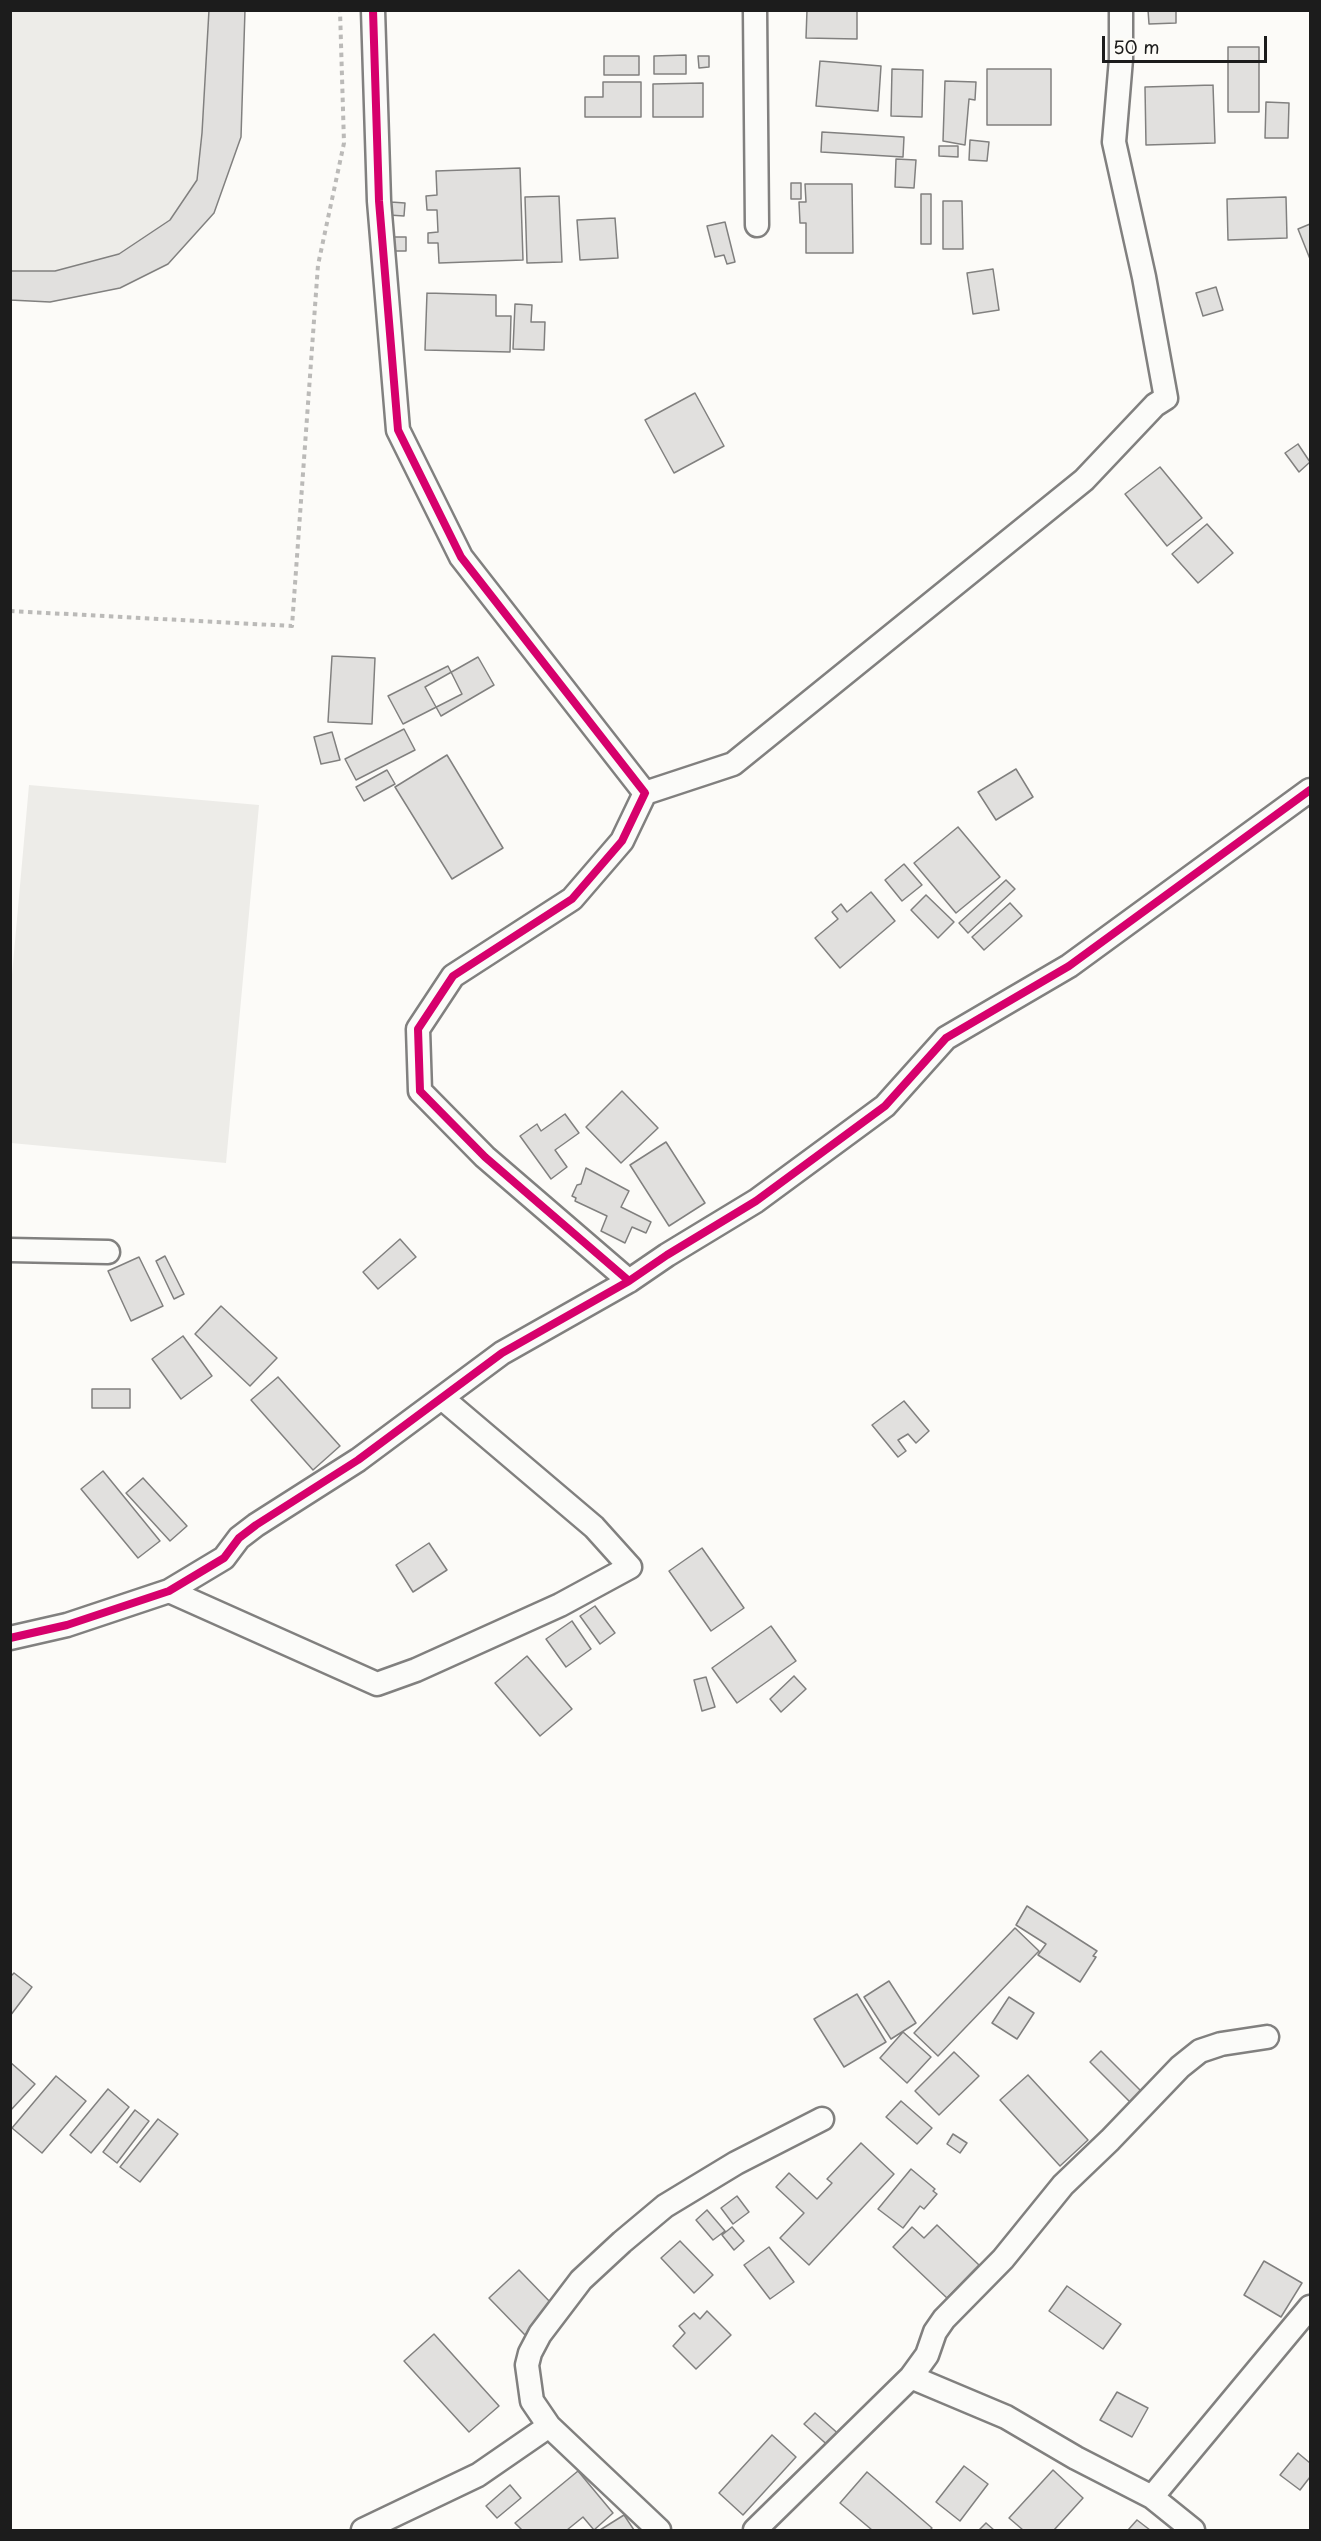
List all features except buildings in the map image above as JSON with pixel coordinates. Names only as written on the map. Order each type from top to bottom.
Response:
[{"type":"street","points":[[374,10],[379,201],[398,430],[461,557],[645,793]]},
{"type":"street","points":[[755,10],[757,225]]},
{"type":"street","points":[[629,1281],[485,1156],[420,1091],[418,1029],[453,976],[572,899],[622,841],[645,793],[733,764],[1084,480],[1155,405],[1166,398],[1144,278],[1114,142],[1120,58],[1120,10]]},
{"type":"street","points":[[10,1638],[67,1625],[169,1591],[224,1558],[239,1538],[256,1525],[358,1460],[502,1353],[629,1281],[756,1201],[885,1106],[946,1038],[1069,966],[1311,790]]},
{"type":"street","points":[[10,1250],[108,1252]]},
{"type":"street","points":[[169,1591],[377,1684],[416,1670],[560,1605],[630,1567],[594,1527],[442,1398]]},
{"type":"street","points":[[755,2530],[911,2377],[927,2355],[935,2332],[944,2319],[1003,2259],[1063,2185],[1180,2067],[1200,2051],[1221,2044],[1266,2037]]},
{"type":"street","points":[[659,2530],[549,2426],[532,2401],[527,2365],[540,2334],[581,2280],[621,2242],[665,2206],[736,2163],[822,2119]]},
{"type":"street","points":[[1152,2497],[1311,2307]]},
{"type":"street","points":[[911,2377],[1006,2417],[1076,2458],[1152,2497],[1193,2530]]},
{"type":"street","points":[[363,2530],[478,2475],[549,2426]]},
{"type":"path","points":[[10,611],[292,626],[318,265],[344,143],[340,10]]},
{"type":"shaded area","points":[[10,11],[245,11],[214,213],[168,264],[120,288],[50,302],[11,300]]},
{"type":"shaded area","points":[[29,785],[259,805],[226,1163],[11,1143],[11,986]]},
{"type":"cycle path","points":[[373,10],[379,201],[398,430],[461,557],[645,793],[622,841],[572,899],[453,976],[418,1029],[420,1091],[485,1157],[629,1281]]},
{"type":"cycle path","points":[[10,1638],[67,1625],[169,1591],[224,1558],[239,1538],[256,1525],[358,1460],[502,1353],[629,1281],[756,1201],[885,1106],[946,1038],[1069,966],[1310,790]]}]
